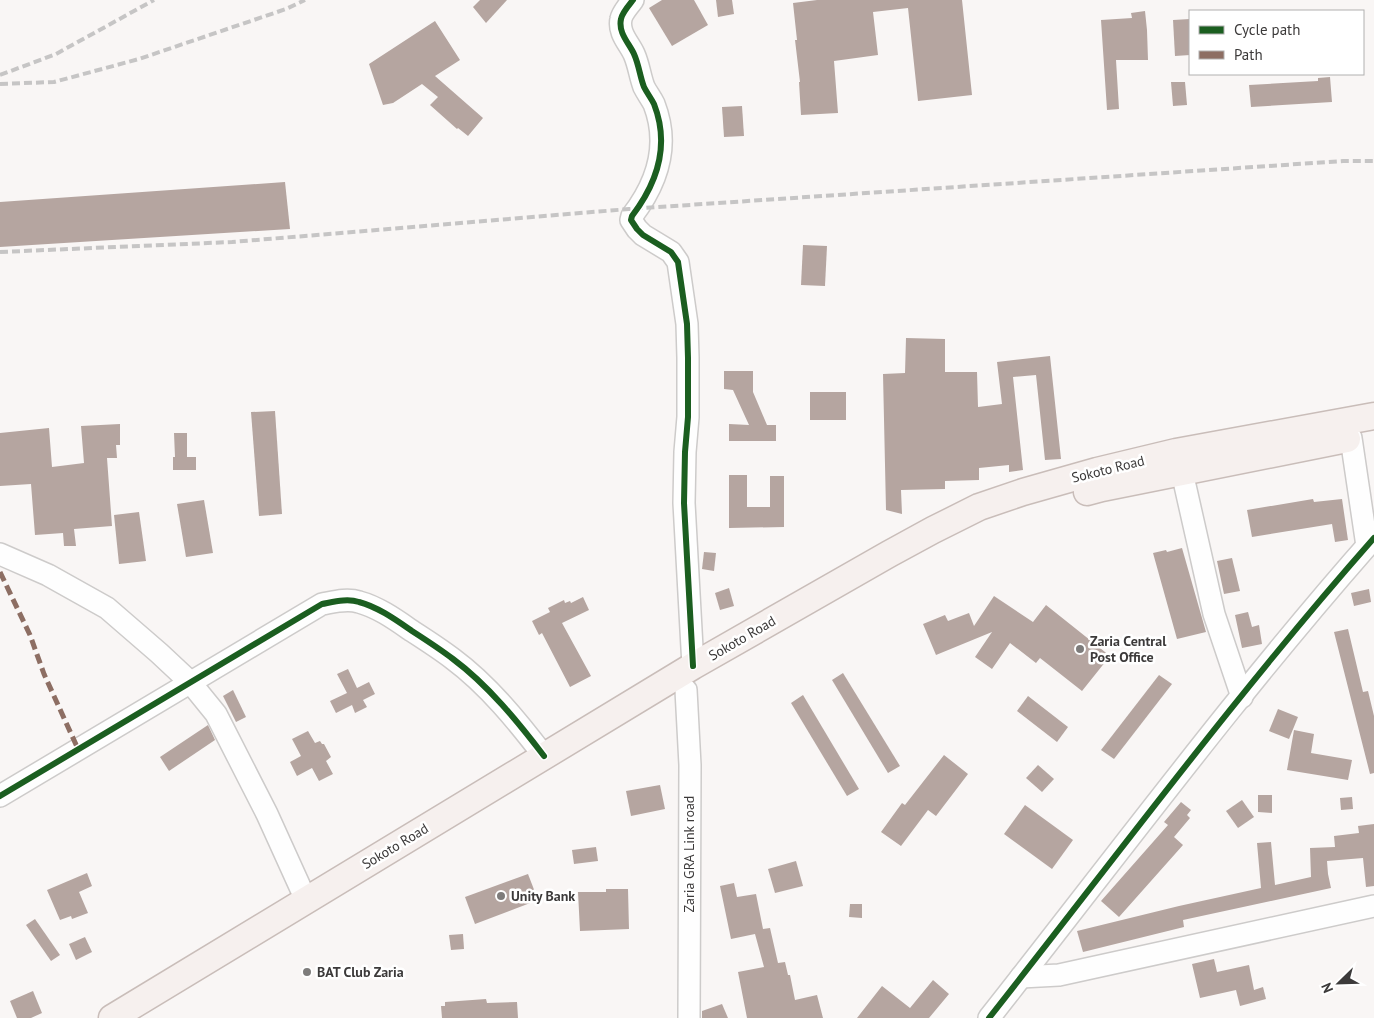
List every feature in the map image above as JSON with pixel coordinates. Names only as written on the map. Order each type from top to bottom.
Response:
[{"type":"main road","name":"Sokoto Road","points":[[112,1018],[693,666],[898,549],[979,508],[1023,492],[1097,471],[1176,452],[1374,416]]},
{"type":"main road","name":"Sokoto Road","points":[[146,1018],[686,690],[897,569],[986,524],[1028,508],[1102,488],[1362,436]]},
{"type":"street","points":[[633,0],[621,17],[620,24],[625,40],[634,53],[644,88],[653,102],[661,129],[662,151],[655,178],[631,220],[643,234],[672,252],[678,262],[687,324],[688,417],[684,503],[693,666]]},
{"type":"street","points":[[989,1018],[1190,761],[1370,542],[1362,436]]},
{"type":"street","points":[[1182,472],[1214,614],[1242,697]]},
{"type":"street","points":[[0,554],[48,575],[107,608],[190,682],[216,714],[267,814],[306,900]]},
{"type":"street","points":[[0,796],[322,604],[341,601],[357,601],[373,606],[455,660],[486,688],[516,720],[544,756]]},
{"type":"street","name":"Zaria GRA Link road","points":[[686,690],[690,765],[688,1018]]},
{"type":"street","points":[[1021,977],[1059,974],[1374,906]]},
{"type":"building","points":[[480,0],[507,0],[486,23],[473,7]]},
{"type":"building","points":[[662,0],[694,0],[708,25],[672,46],[649,8]]},
{"type":"building","points":[[716,0],[732,0],[734,14],[718,17]]},
{"type":"building","points":[[817,0],[962,0],[972,95],[918,101],[908,8],[873,12],[878,55],[834,61],[838,113],[801,115],[793,3]]},
{"type":"building","points":[[1145,11],[1148,60],[1116,60],[1119,109],[1107,110],[1101,20],[1132,18],[1131,13]]},
{"type":"building","points":[[1189,19],[1189,55],[1175,56],[1173,20]]},
{"type":"building","points":[[435,21],[460,60],[435,76],[483,118],[468,136],[457,129],[430,105],[438,97],[422,84],[393,103],[383,105],[369,64]]},
{"type":"building","points":[[1330,77],[1332,102],[1251,107],[1249,85],[1318,81],[1318,78]]},
{"type":"building","points":[[1171,82],[1185,82],[1187,105],[1173,106]]},
{"type":"building","points":[[742,106],[744,136],[724,137],[722,107]]},
{"type":"building","points":[[285,182],[290,229],[0,247],[0,202]]},
{"type":"building","points":[[803,245],[827,246],[825,286],[801,285]]},
{"type":"building","points":[[906,338],[945,339],[945,372],[977,372],[978,407],[1002,404],[997,362],[1050,356],[1061,459],[1045,460],[1036,375],[1013,377],[1023,470],[1009,472],[1009,465],[979,468],[979,480],[945,481],[945,489],[901,490],[902,514],[886,510],[883,374],[905,373]]},
{"type":"building","points":[[724,371],[753,371],[753,392],[767,425],[776,425],[776,441],[729,441],[729,424],[749,425],[733,390],[724,389]]},
{"type":"building","points":[[810,392],[846,392],[846,420],[810,420]]},
{"type":"building","points":[[275,411],[282,514],[259,516],[251,412]]},
{"type":"building","points":[[120,424],[120,445],[116,445],[117,458],[107,458],[112,526],[74,529],[76,546],[64,546],[63,533],[35,535],[31,484],[0,486],[0,433],[49,428],[52,467],[84,463],[81,426]]},
{"type":"building","points":[[174,433],[187,433],[187,457],[196,457],[196,470],[173,470],[173,457],[175,457]]},
{"type":"building","points":[[729,475],[747,475],[747,507],[770,507],[770,476],[784,476],[784,527],[729,528]]},
{"type":"building","points":[[1313,499],[1314,502],[1342,499],[1348,540],[1335,542],[1332,524],[1252,537],[1247,510]]},
{"type":"building","points":[[204,500],[213,553],[186,557],[177,504]]},
{"type":"building","points":[[139,512],[146,561],[119,564],[114,515]]},
{"type":"building","points":[[1182,548],[1206,632],[1177,639],[1153,553]]},
{"type":"building","points":[[704,552],[716,553],[714,571],[702,569]]},
{"type":"building","points":[[1232,558],[1240,591],[1224,594],[1217,561]]},
{"type":"building","points":[[729,588],[734,606],[720,610],[715,593]]},
{"type":"building","points":[[1369,589],[1371,602],[1354,606],[1351,593]]},
{"type":"building","points":[[994,596],[1033,622],[1046,605],[1110,656],[1082,691],[1040,658],[1036,663],[1010,643],[992,669],[975,657],[992,632],[936,655],[923,624],[945,615],[948,621],[969,613],[974,626]]},
{"type":"building","points":[[583,597],[589,610],[562,623],[591,676],[570,687],[542,633],[539,635],[532,621],[550,612],[548,608],[564,600],[565,603],[570,601],[571,603]]},
{"type":"building","points":[[1248,612],[1252,627],[1259,625],[1262,644],[1242,648],[1235,615]]},
{"type":"building","points":[[1348,629],[1363,692],[1368,691],[1374,716],[1374,773],[1370,774],[1334,632]]},
{"type":"building","points":[[348,669],[357,688],[369,682],[375,694],[363,700],[367,707],[355,713],[352,705],[336,713],[330,701],[347,693],[337,674]]},
{"type":"building","points":[[843,673],[900,766],[888,773],[832,680]]},
{"type":"building","points":[[1159,675],[1172,684],[1114,759],[1101,750]]},
{"type":"building","points":[[233,690],[246,717],[236,722],[223,696]]},
{"type":"building","points":[[803,695],[859,789],[847,796],[791,703]]},
{"type":"building","points":[[1028,696],[1068,727],[1057,742],[1017,711]]},
{"type":"building","points":[[1278,709],[1298,717],[1289,739],[1269,731]]},
{"type":"building","points":[[208,725],[215,740],[169,771],[160,757]]},
{"type":"building","points":[[1294,730],[1314,734],[1311,753],[1352,760],[1348,780],[1287,770]]},
{"type":"building","points":[[308,731],[315,743],[320,741],[324,744],[331,757],[326,761],[333,774],[319,781],[312,768],[297,776],[290,762],[301,756],[292,739]]},
{"type":"building","points":[[944,755],[968,774],[936,816],[928,810],[901,846],[881,832],[902,803],[905,805]]},
{"type":"building","points":[[1038,765],[1054,779],[1042,792],[1026,778]]},
{"type":"building","points":[[660,785],[665,809],[631,816],[626,791]]},
{"type":"building","points":[[1258,795],[1272,795],[1272,813],[1258,812]]},
{"type":"building","points":[[1352,797],[1353,809],[1341,810],[1340,798]]},
{"type":"building","points":[[1242,800],[1254,817],[1238,828],[1226,811]]},
{"type":"building","points":[[1181,802],[1191,810],[1187,815],[1190,818],[1174,837],[1183,845],[1119,917],[1101,901],[1168,825],[1164,822]]},
{"type":"building","points":[[1025,805],[1073,840],[1052,869],[1004,834]]},
{"type":"building","points":[[1374,824],[1374,886],[1366,887],[1363,858],[1327,861],[1331,888],[1183,920],[1184,927],[1083,952],[1077,931],[1261,888],[1257,843],[1271,842],[1275,885],[1311,877],[1310,848],[1335,847],[1334,836],[1359,833],[1358,826]]},
{"type":"building","points":[[596,847],[598,861],[574,864],[572,850]]},
{"type":"building","points":[[796,861],[803,886],[775,893],[768,869]]},
{"type":"building","points":[[87,873],[92,886],[79,892],[88,913],[72,919],[71,916],[60,920],[47,890]]},
{"type":"building","points":[[528,874],[538,900],[475,924],[465,897]]},
{"type":"building","points":[[734,883],[737,897],[756,894],[763,929],[770,928],[778,963],[785,962],[788,975],[790,975],[795,1000],[817,995],[823,1018],[747,1018],[738,972],[764,967],[755,934],[731,939],[720,886]]},
{"type":"building","points":[[606,889],[628,889],[629,929],[580,931],[578,892],[606,892]]},
{"type":"building","points":[[850,904],[862,904],[862,918],[849,917]]},
{"type":"building","points":[[35,919],[60,955],[51,961],[26,925]]},
{"type":"building","points":[[463,934],[464,949],[451,950],[449,935]]},
{"type":"building","points":[[85,937],[92,952],[76,960],[69,944]]},
{"type":"building","points":[[1214,959],[1217,972],[1249,965],[1254,990],[1263,987],[1266,999],[1240,1006],[1236,990],[1200,998],[1192,964]]},
{"type":"building","points":[[933,980],[949,994],[929,1018],[857,1018],[882,986],[910,1008]]},
{"type":"building","points":[[33,991],[42,1013],[31,1018],[17,1018],[10,1001]]},
{"type":"building","points":[[486,999],[487,1003],[517,1002],[518,1018],[442,1018],[441,1006],[445,1006],[445,1002]]},
{"type":"building","points":[[722,1004],[728,1018],[702,1018],[702,1011]]},
{"type":"railway","points":[[0,75],[56,54],[154,0]]},
{"type":"railway","points":[[0,84],[54,82],[139,59],[286,9],[305,0]]},
{"type":"railway","points":[[0,252],[232,242],[629,209],[1343,161],[1374,161]]},
{"type":"marked path","points":[[0,572],[30,635],[44,674],[78,749]]},
{"type":"cycle path","points":[[633,0],[626,9],[620,24],[624,38],[636,58],[644,87],[654,104],[659,119],[661,148],[655,176],[631,220],[643,235],[671,252],[678,262],[687,324],[688,417],[684,503],[693,666]]},
{"type":"cycle path","points":[[989,1018],[1274,655],[1374,538]]},
{"type":"cycle path","points":[[0,796],[322,604],[345,600],[359,602],[380,610],[466,669],[513,717],[544,756]]},
{"type":"place","name":"Zaria Central Post Office","points":[[1080,649]]},
{"type":"place","name":"Unity Bank","points":[[501,896]]},
{"type":"place","name":"BAT Club Zaria","points":[[307,972]]}]
